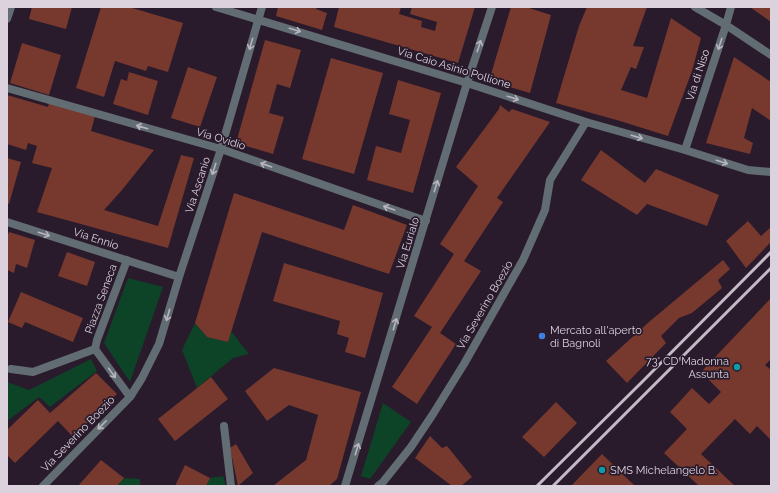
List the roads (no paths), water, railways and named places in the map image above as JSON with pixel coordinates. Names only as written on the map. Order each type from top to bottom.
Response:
[{"type":"street","points":[[7,19],[11,7]]},
{"type":"street","name":"Via Caio Asinio Pollione","points":[[216,7],[467,83],[586,122],[748,170],[771,172]]},
{"type":"street","name":"Via Ascanio","points":[[179,277],[221,149],[262,7]]},
{"type":"street","name":"Via Eurialo","points":[[345,486],[467,83],[492,7]]},
{"type":"street","points":[[695,7],[726,25],[771,55]]},
{"type":"street","name":"Via di Niso","points":[[684,150],[731,7]]},
{"type":"street","name":"Via Ovidio","points":[[7,88],[221,149],[426,221]]},
{"type":"street","name":"Via Severino Boezio","points":[[381,485],[411,447],[433,414],[464,364],[523,260],[545,210],[550,180],[586,122]]},
{"type":"street","name":"Via Ennio","points":[[7,222],[179,277]]},
{"type":"street","name":"Piazza Seneca","points":[[127,260],[95,349],[130,397]]},
{"type":"street","points":[[130,397],[142,378],[159,344],[179,277]]},
{"type":"street","points":[[11,369],[33,372],[95,349]]},
{"type":"street","name":"Via Severino Boezio","points":[[43,486],[130,397]]},
{"type":"street","points":[[224,426],[231,486]]},
{"type":"railway","points":[[537,486],[771,252]]},
{"type":"railway","points":[[553,486],[771,268]]},
{"type":"place","name":"Mercato all'aperto di Bagnoli","points":[[542,336]]},
{"type":"place","name":"73° CD Madonna Assunta","points":[[737,367]]},
{"type":"place","name":"SMS Michelangelo B.","points":[[602,470]]}]
